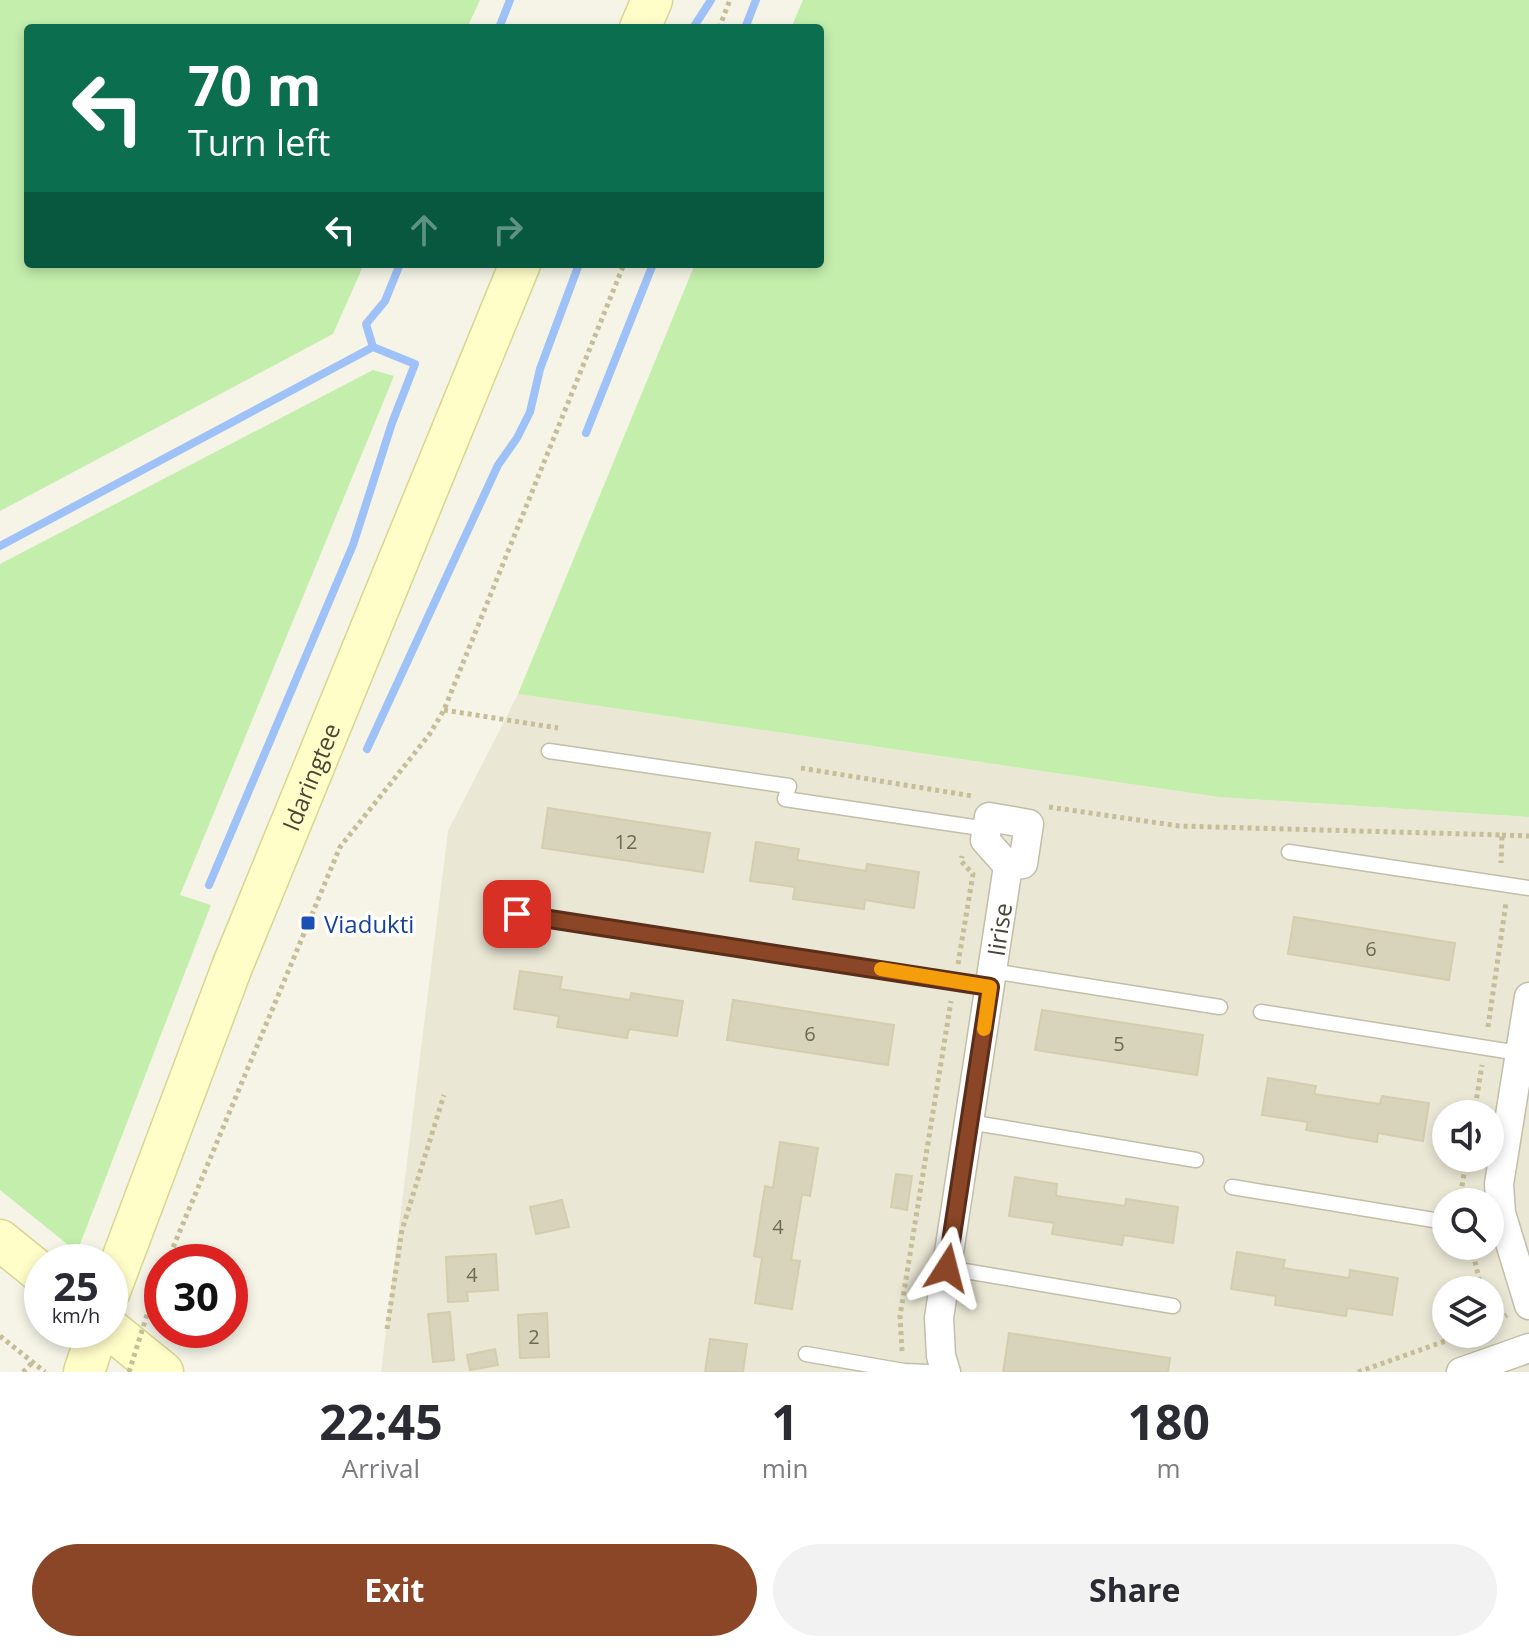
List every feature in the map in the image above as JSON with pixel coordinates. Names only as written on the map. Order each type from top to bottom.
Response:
[{"type":"main road","points":[[616,24],[626,0]]},
{"type":"main road","points":[[642,24],[652,0]]},
{"type":"main road","name":"Idaringtee","points":[[127,1244],[232,967],[518,268]]},
{"type":"main road","points":[[454,428],[507,349],[540,268]]},
{"type":"main road","points":[[0,1240],[24,1259]]},
{"type":"main road","points":[[128,1344],[163,1372]]},
{"type":"main road","points":[[84,1372],[92,1348]]},
{"type":"street","name":"Iirise","points":[[946,1372],[941,1356],[939,1318],[1008,866],[1023,864],[1029,824],[989,817],[976,827]]},
{"type":"street","points":[[976,827],[1008,866]]},
{"type":"street","points":[[1499,1188],[1524,1054],[1529,997]]},
{"type":"street","points":[[1504,1243],[1529,1305]]},
{"type":"street","points":[[1461,1372],[1529,1348]]},
{"type":"lane","points":[[549,751],[789,786],[785,799],[976,827]]},
{"type":"lane","points":[[1289,852],[1529,888]]},
{"type":"lane","points":[[517,914],[955,980],[991,979],[1220,1007]]},
{"type":"lane","points":[[1261,1012],[1524,1054]]},
{"type":"lane","points":[[969,1122],[1196,1160]]},
{"type":"lane","points":[[1232,1187],[1432,1220]]},
{"type":"lane","points":[[947,1268],[1173,1306]]},
{"type":"lane","points":[[806,1354],[904,1371],[929,1372]]},
{"type":"path","points":[[721,24],[730,0]]},
{"type":"path","points":[[175,1244],[340,847],[429,735],[444,710],[622,268]]},
{"type":"path","points":[[444,710],[568,730]]},
{"type":"path","points":[[800,768],[985,797]]},
{"type":"path","points":[[904,1371],[900,1316],[973,874],[961,861],[976,827],[970,795]]},
{"type":"path","points":[[1043,806],[1179,826],[1529,836]]},
{"type":"path","points":[[1476,1100],[1508,886],[1501,873],[1502,835]]},
{"type":"path","points":[[387,1329],[402,1230],[444,1095]]},
{"type":"path","points":[[129,1372],[144,1324]]},
{"type":"path","points":[[0,1336],[45,1372]]},
{"type":"path","points":[[1358,1372],[1432,1346]]},
{"type":"path","points":[[23,1372],[33,1362]]},
{"type":"shaded area","points":[[518,694],[1219,797],[1529,817],[1529,1372],[381,1372],[448,831]]},
{"type":"green space","points":[[0,0],[480,0],[469,24],[24,24],[24,268],[362,268],[333,334],[0,511]]},
{"type":"green space","points":[[803,0],[1529,0],[1529,817],[1219,797],[518,694],[693,268],[824,268],[824,24],[793,24]]},
{"type":"green space","points":[[373,370],[394,376],[180,895],[211,905],[80,1244],[67,1244],[0,1190],[0,564]]},
{"type":"building","points":[[548,808],[710,833],[703,872],[542,848]]},
{"type":"building","points":[[756,842],[799,849],[797,860],[866,871],[867,864],[919,872],[914,908],[865,900],[864,909],[793,899],[795,887],[750,881]]},
{"type":"building","points":[[1294,917],[1455,943],[1449,980],[1288,954]]},
{"type":"building","points":[[520,971],[562,977],[560,989],[630,1000],[631,993],[683,1001],[677,1036],[629,1029],[627,1038],[557,1027],[559,1016],[514,1009]]},
{"type":"building","points":[[733,1000],[894,1025],[888,1065],[727,1040]]},
{"type":"building","points":[[1042,1010],[1203,1035],[1197,1075],[1035,1050]]},
{"type":"building","points":[[1268,1078],[1316,1086],[1314,1094],[1380,1104],[1382,1096],[1429,1103],[1423,1141],[1378,1133],[1377,1142],[1306,1130],[1308,1122],[1262,1115]]},
{"type":"building","points":[[780,1142],[818,1148],[810,1196],[802,1194],[791,1260],[800,1261],[792,1309],[755,1303],[762,1258],[754,1256],[765,1186],[773,1188]]},
{"type":"building","points":[[896,1174],[912,1176],[907,1210],[891,1207]]},
{"type":"building","points":[[1015,1177],[1057,1184],[1056,1196],[1125,1206],[1126,1199],[1178,1207],[1173,1243],[1124,1235],[1122,1245],[1052,1234],[1054,1223],[1009,1216]]},
{"type":"building","points":[[562,1200],[569,1227],[536,1234],[530,1207]]},
{"type":"building","points":[[1237,1252],[1285,1260],[1283,1268],[1349,1278],[1350,1270],[1398,1278],[1392,1315],[1347,1308],[1346,1316],[1275,1305],[1276,1296],[1231,1289]]},
{"type":"building","points":[[496,1254],[498,1290],[467,1292],[468,1301],[448,1302],[446,1257]]},
{"type":"building","points":[[450,1312],[454,1360],[433,1362],[428,1314]]},
{"type":"building","points":[[547,1313],[549,1357],[520,1358],[518,1315]]},
{"type":"building","points":[[1009,1333],[1170,1358],[1168,1372],[1003,1372]]},
{"type":"building","points":[[710,1339],[747,1344],[743,1372],[705,1372]]},
{"type":"building","points":[[495,1349],[498,1365],[470,1370],[467,1355]]},
{"type":"waterway","points":[[501,24],[510,0]]},
{"type":"waterway","points":[[696,24],[711,0]]},
{"type":"waterway","points":[[747,24],[756,0]]},
{"type":"waterway","points":[[373,347],[366,324],[385,301],[398,268]]},
{"type":"waterway","points":[[367,749],[498,465],[530,412],[540,369],[578,268]]},
{"type":"waterway","points":[[586,433],[651,268]]},
{"type":"waterway","points":[[0,546],[373,347],[415,364],[392,423],[353,545],[209,885]]},
{"type":"slow traffic","points":[[881,969],[990,987],[984,1029]]},
{"type":"place","name":"Viadukti","points":[[308,923]]},
{"type":"route","points":[[517,914],[990,987],[947,1268]]}]
